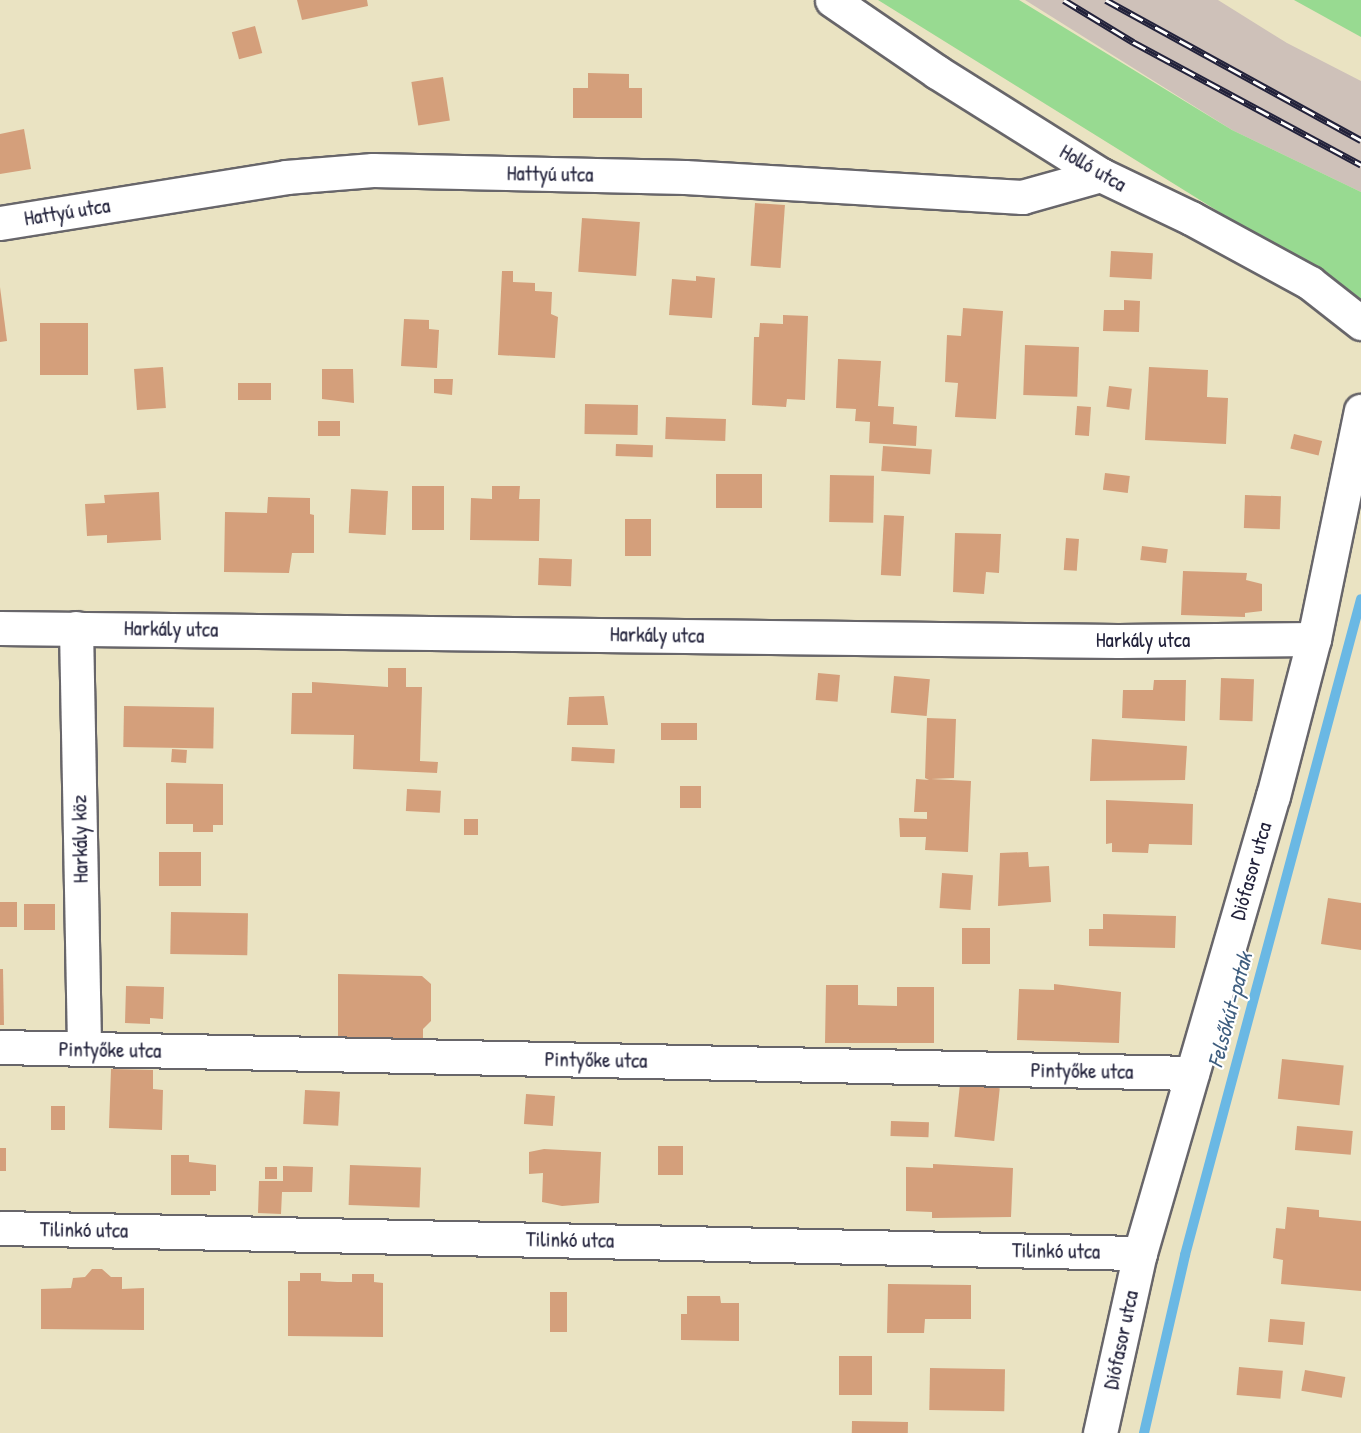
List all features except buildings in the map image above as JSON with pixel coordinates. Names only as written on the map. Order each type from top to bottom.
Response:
[{"type":"street","name":"Holló utca","points":[[832,0],[937,72],[1101,175],[1191,218],[1310,283],[1361,323]]},
{"type":"street","name":"Hattyú utca","points":[[0,223],[286,177],[373,170],[685,177],[1022,197],[1101,175]]},
{"type":"street","name":"Diófasor utca","points":[[1100,1433],[1140,1253],[1273,796],[1314,639],[1361,411]]},
{"type":"street","name":"Harkály utca","points":[[0,628],[1118,641],[1314,639]]},
{"type":"street","name":"Harkály köz","points":[[76,628],[84,1049]]},
{"type":"street","name":"Pintyőke utca","points":[[0,1047],[1192,1073]]},
{"type":"street","name":"Tilinkó utca","points":[[0,1228],[1140,1253]]},
{"type":"shaded area","points":[[1025,0],[1218,0],[1287,43],[1361,81],[1361,192],[1232,130]]},
{"type":"green space","points":[[878,0],[1019,0],[1232,130],[1361,192],[1361,300]]},
{"type":"green space","points":[[1294,0],[1361,0],[1361,37]]},
{"type":"waterway","name":"Felsőkút-patak","points":[[1144,1433],[1185,1255],[1361,599]]},
{"type":"railway","points":[[1064,0],[1133,42],[1361,165]]},
{"type":"railway","points":[[1106,0],[1361,140]]}]
